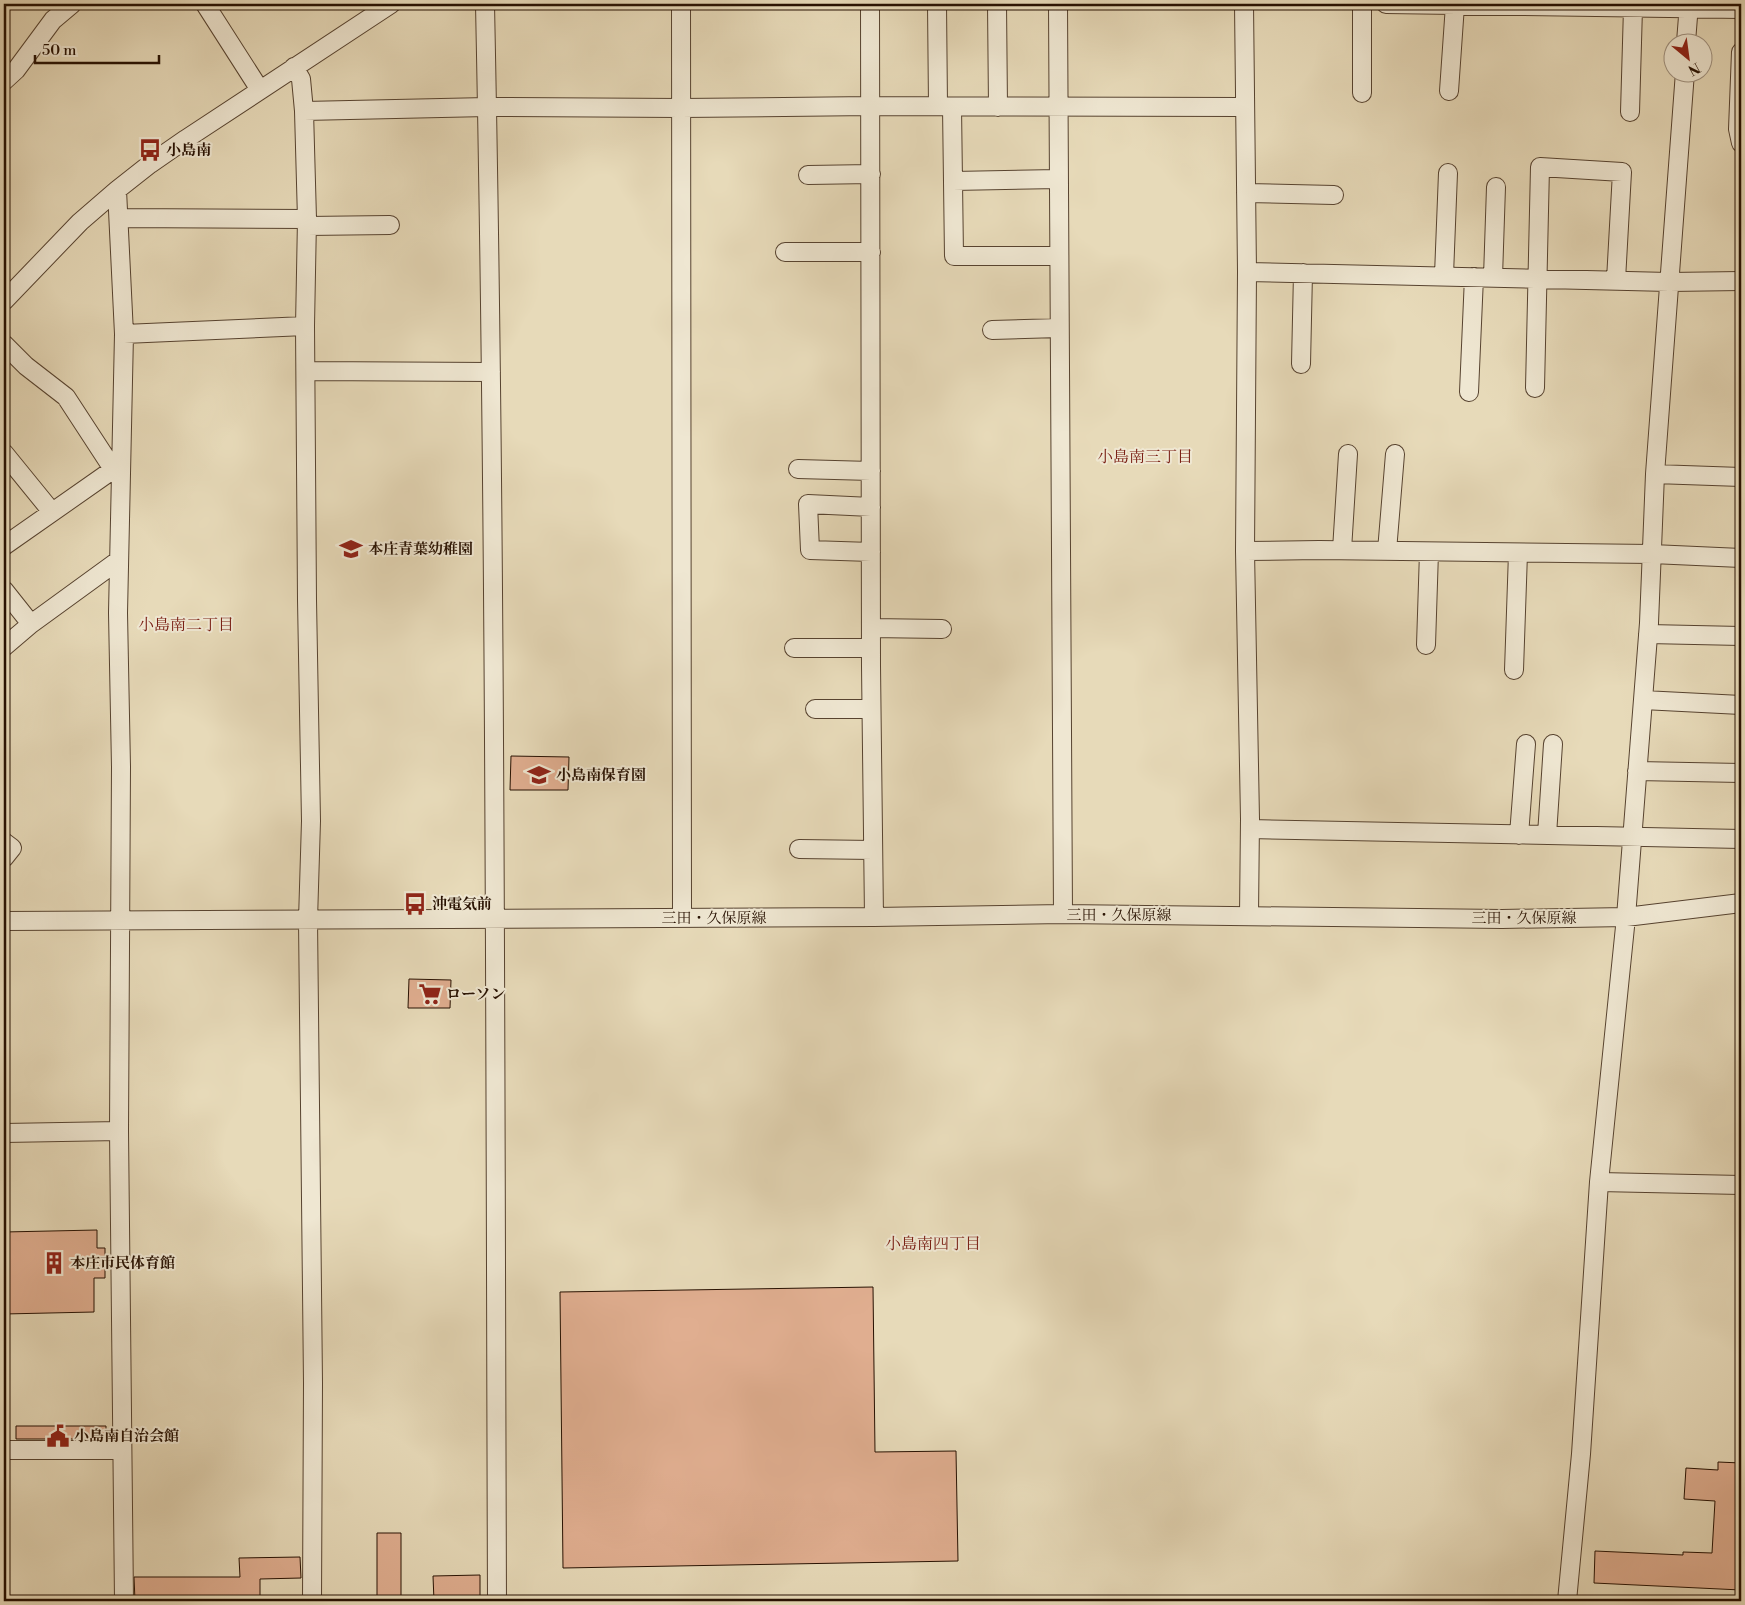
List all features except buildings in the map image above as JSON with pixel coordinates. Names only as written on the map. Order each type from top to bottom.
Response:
[{"type":"street","points":[[4,81],[16,70],[53,20],[72,4]]},
{"type":"street","points":[[205,4],[260,90]]},
{"type":"street","points":[[4,301],[67,235],[117,190],[186,138],[391,4]]},
{"type":"street","points":[[485,4],[491,372],[497,1601]]},
{"type":"street","points":[[680,4],[682,108],[682,918]]},
{"type":"street","points":[[870,4],[870,508],[874,917]]},
{"type":"street","points":[[937,4],[953,181],[954,256],[1058,256]]},
{"type":"street","points":[[996,4],[998,107]]},
{"type":"street","points":[[1058,4],[1057,107],[1063,914]]},
{"type":"street","points":[[1244,4],[1247,272],[1245,551],[1250,829],[1248,916]]},
{"type":"street","points":[[1362,4],[1362,92]]},
{"type":"street","points":[[1386,4],[1548,5],[1633,8],[1689,6],[1741,9]]},
{"type":"street","points":[[1449,90],[1461,5]]},
{"type":"street","points":[[1687,32],[1689,6]]},
{"type":"street","points":[[1630,112],[1633,8]]},
{"type":"street","points":[[1741,52],[1738,129],[1741,143]]},
{"type":"street","points":[[294,67],[301,79],[304,111],[307,222],[305,326],[306,600],[311,821],[308,920],[313,1383],[312,1601]]},
{"type":"street","points":[[1567,1601],[1581,1454],[1599,1182],[1626,917],[1643,700],[1655,474],[1683,82]]},
{"type":"street","points":[[304,111],[487,106],[682,108],[871,106],[1244,107]]},
{"type":"street","points":[[1534,388],[1540,166],[1622,172],[1616,280]]},
{"type":"street","points":[[1444,275],[1448,173]]},
{"type":"street","points":[[808,175],[871,174]]},
{"type":"street","points":[[953,181],[1058,179]]},
{"type":"street","points":[[1493,277],[1496,187]]},
{"type":"street","points":[[117,190],[124,334],[117,466],[122,766],[119,1131],[124,1601]]},
{"type":"street","points":[[1246,193],[1334,195]]},
{"type":"street","points":[[119,218],[390,225]]},
{"type":"street","points":[[785,252],[871,252]]},
{"type":"street","points":[[1247,272],[1444,275],[1669,282],[1741,281]]},
{"type":"street","points":[[1300,364],[1304,273]]},
{"type":"street","points":[[1469,392],[1474,277]]},
{"type":"street","points":[[124,334],[305,326]]},
{"type":"street","points":[[992,330],[1059,328]]},
{"type":"street","points":[[4,344],[26,366],[66,398],[117,466]]},
{"type":"street","points":[[306,371],[491,372]]},
{"type":"street","points":[[4,453],[52,512]]},
{"type":"street","points":[[1342,550],[1348,454]]},
{"type":"street","points":[[1388,551],[1395,454]]},
{"type":"street","points":[[4,546],[117,466]]},
{"type":"street","points":[[798,469],[870,471]]},
{"type":"street","points":[[1655,474],[1741,477]]},
{"type":"street","points":[[870,508],[808,504],[810,550],[871,552]]},
{"type":"street","points":[[1245,551],[1342,550],[1652,554],[1741,558]]},
{"type":"street","points":[[1426,645],[1429,552]]},
{"type":"street","points":[[1514,670],[1518,553]]},
{"type":"street","points":[[4,647],[31,624],[119,560]]},
{"type":"street","points":[[4,590],[31,624]]},
{"type":"street","points":[[871,628],[942,629]]},
{"type":"street","points":[[1648,634],[1741,636]]},
{"type":"street","points":[[794,648],[871,648]]},
{"type":"street","points":[[1643,700],[1741,706]]},
{"type":"street","points":[[814,709],[871,709]]},
{"type":"street","points":[[1519,835],[1526,744]]},
{"type":"street","points":[[1547,835],[1554,744]]},
{"type":"street","points":[[1637,772],[1741,773]]},
{"type":"street","points":[[1250,829],[1741,839]]},
{"type":"street","points":[[4,842],[12,848],[4,858]]},
{"type":"street","points":[[799,850],[873,850]]},
{"type":"street","name":"三田・久保原線","points":[[4,921],[874,917],[1063,914],[1502,919],[1626,917],[1741,903]]},
{"type":"street","points":[[4,1133],[119,1131]]},
{"type":"street","points":[[1599,1182],[1741,1185]]},
{"type":"street","points":[[4,1450],[121,1450]]},
{"type":"place","name":"小島南","points":[[150,150]]},
{"type":"place","name":"本庄青葉幼稚園","points":[[351,549]]},
{"type":"place","name":"小島南保育園","points":[[539,775]]},
{"type":"place","name":"沖電気前","points":[[415,904]]},
{"type":"place","name":"ローソン","points":[[430,994]]},
{"type":"place","name":"本庄市民体育館","points":[[54,1263]]},
{"type":"place","name":"小島南自治会館","points":[[58,1436]]},
{"type":"district","name":"小島南三丁目","points":[[1145,456]]},
{"type":"district","name":"小島南二丁目","points":[[186,624]]},
{"type":"district","name":"小島南四丁目","points":[[933,1243]]}]
